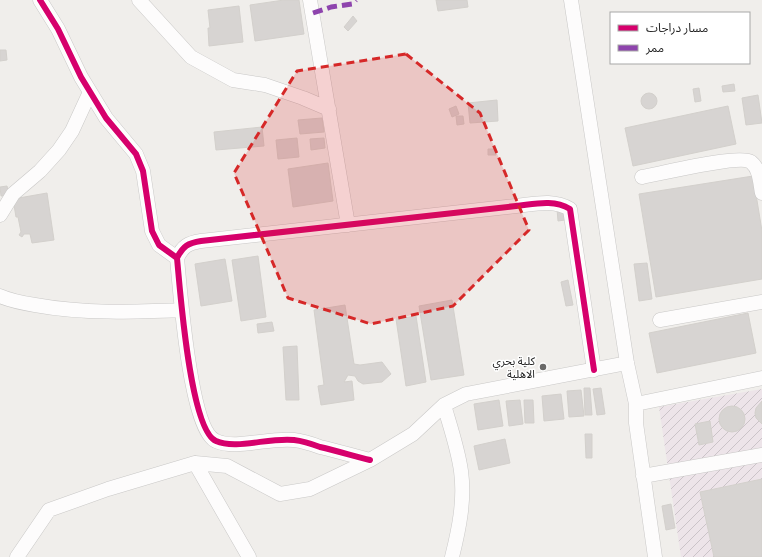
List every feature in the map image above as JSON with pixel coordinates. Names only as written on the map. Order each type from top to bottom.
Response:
[{"type":"street","points":[[40,0],[58,29],[81,77],[106,118],[136,154],[143,171],[152,231],[160,245],[177,258]]},
{"type":"street","points":[[139,0],[191,57],[233,80],[265,85],[304,98],[329,110]]},
{"type":"street","points":[[310,0],[348,225]]},
{"type":"street","points":[[571,0],[627,363],[636,404],[643,476],[655,557]]},
{"type":"street","points":[[0,215],[13,194],[40,171],[59,150],[72,131],[90,92]]},
{"type":"street","points":[[642,177],[739,159],[747,160],[752,163],[758,171],[762,193]]},
{"type":"street","points":[[370,460],[296,440],[281,439],[226,444],[214,441],[204,429],[196,403],[188,364],[177,258],[183,247],[190,242],[552,203],[563,205],[570,209],[594,370]]},
{"type":"street","points":[[0,296],[10,300],[62,310],[121,312],[182,310]]},
{"type":"street","points":[[660,320],[762,302]]},
{"type":"street","points":[[17,557],[49,510],[108,489],[195,463],[227,466],[280,494],[310,489],[370,460],[413,434],[444,405],[466,394],[627,363]]},
{"type":"street","points":[[636,404],[762,378]]},
{"type":"street","points":[[444,405],[461,470],[462,503],[458,533],[452,557]]},
{"type":"street","points":[[643,476],[762,455]]},
{"type":"street","points":[[195,463],[249,557]]},
{"type":"highlighted area","points":[[406,54],[480,113],[529,230],[453,306],[371,324],[288,298],[234,173],[297,71]]},
{"type":"shaded area","points":[[762,389],[762,557],[681,557],[659,407]]},
{"type":"building","points":[[284,0],[299,0],[304,34],[255,41],[250,5]]},
{"type":"building","points":[[436,0],[467,0],[468,7],[438,11]]},
{"type":"building","points":[[239,6],[243,42],[209,46],[208,28],[210,28],[208,10]]},
{"type":"building","points":[[353,16],[357,21],[348,31],[344,27]]},
{"type":"building","points":[[0,50],[6,50],[7,60],[0,61]]},
{"type":"building","points":[[734,84],[735,91],[723,92],[722,86]]},
{"type":"building","points":[[699,88],[701,101],[695,102],[693,89]]},
{"type":"building","points":[[649,93],[656,98],[657,101],[652,108],[649,109],[642,104],[641,101],[646,94]]},
{"type":"building","points":[[758,95],[762,123],[746,125],[742,98]]},
{"type":"building","points":[[497,100],[498,121],[470,123],[468,103]]},
{"type":"building","points":[[456,106],[459,114],[452,117],[449,109]]},
{"type":"building","points":[[728,106],[736,144],[633,166],[625,128]]},
{"type":"building","points":[[456,116],[463,116],[464,124],[457,125]]},
{"type":"building","points":[[322,118],[324,132],[300,134],[298,120]]},
{"type":"building","points":[[262,127],[264,146],[216,150],[214,132]]},
{"type":"building","points":[[297,138],[299,157],[278,159],[276,140]]},
{"type":"building","points":[[324,138],[325,148],[311,150],[310,139]]},
{"type":"building","points":[[488,149],[495,149],[496,155],[488,155]]},
{"type":"building","points":[[328,163],[333,201],[293,207],[288,169]]},
{"type":"building","points":[[753,176],[762,231],[762,279],[656,297],[639,194]]},
{"type":"building","points":[[7,186],[9,195],[1,196],[0,187]]},
{"type":"building","points":[[47,193],[54,240],[32,243],[30,234],[24,234],[22,237],[19,235],[21,232],[18,217],[16,217],[13,199]]},
{"type":"building","points":[[557,209],[564,209],[565,220],[558,221]]},
{"type":"building","points":[[258,256],[266,317],[241,321],[232,260]]},
{"type":"building","points":[[225,259],[232,301],[201,306],[195,264]]},
{"type":"building","points":[[647,263],[652,299],[639,301],[634,264]]},
{"type":"building","points":[[568,280],[573,305],[566,306],[561,282]]},
{"type":"building","points":[[452,300],[464,375],[431,380],[419,306]]},
{"type":"building","points":[[345,305],[354,364],[360,365],[382,362],[391,374],[382,382],[363,384],[358,381],[355,376],[348,375],[344,382],[352,381],[354,400],[321,405],[318,386],[324,385],[314,310]]},
{"type":"building","points":[[748,313],[756,353],[657,373],[649,333]]},
{"type":"building","points":[[416,316],[426,382],[406,386],[396,319]]},
{"type":"building","points":[[272,322],[274,331],[258,333],[257,324]]},
{"type":"building","points":[[297,346],[299,400],[286,400],[283,347]]},
{"type":"building","points":[[584,388],[590,388],[592,415],[585,415]]},
{"type":"building","points":[[601,388],[605,414],[597,415],[593,389]]},
{"type":"building","points":[[581,390],[584,416],[569,417],[567,391]]},
{"type":"building","points":[[561,394],[564,419],[544,421],[542,396]]},
{"type":"building","points":[[499,400],[503,426],[478,430],[474,404]]},
{"type":"building","points":[[520,400],[523,424],[509,426],[506,401]]},
{"type":"building","points":[[524,400],[533,400],[534,423],[525,423]]},
{"type":"building","points":[[762,401],[762,424],[756,418],[755,413],[756,408]]},
{"type":"building","points":[[732,406],[741,410],[745,419],[741,428],[732,432],[723,428],[719,419],[723,410]]},
{"type":"building","points":[[710,421],[713,442],[699,445],[695,424]]},
{"type":"building","points":[[585,434],[592,434],[592,458],[586,458]]},
{"type":"building","points":[[505,439],[510,463],[479,470],[474,446]]},
{"type":"building","points":[[762,479],[762,557],[714,557],[700,492]]},
{"type":"building","points":[[671,504],[675,528],[666,530],[662,506]]},
{"type":"marked path","points":[[313,13],[331,7],[352,4],[356,0]]},
{"type":"cycle path","points":[[40,0],[58,29],[81,77],[106,118],[136,154],[143,171],[152,231],[159,245],[177,258]]},
{"type":"cycle path","points":[[370,460],[294,440],[274,440],[243,444],[224,443],[216,441],[207,431],[199,412],[193,386],[184,327],[177,258],[184,248],[189,244],[201,241],[537,203],[550,203],[564,206],[570,209],[594,370]]},
{"type":"place","name":"كلية بحري الاهلية","points":[[543,367]]}]
